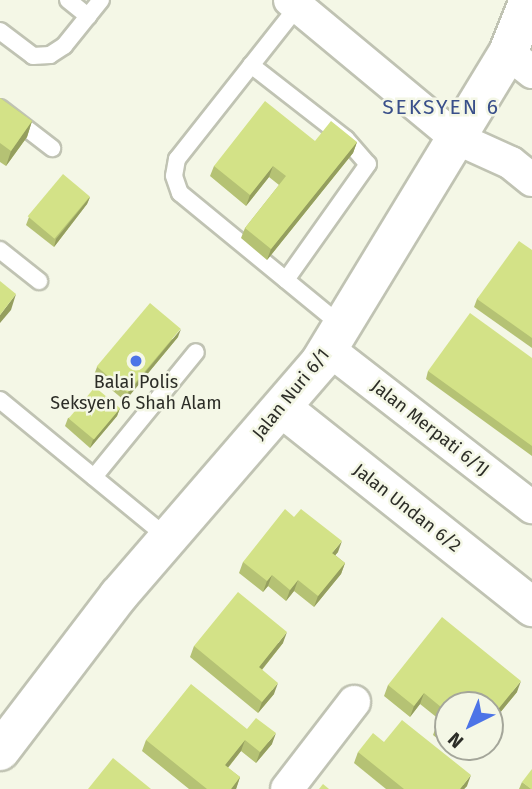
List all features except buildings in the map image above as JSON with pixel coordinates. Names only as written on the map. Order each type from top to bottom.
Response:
[{"type":"street","name":"Jalan Nuri 6/1","points":[[0,751],[167,537],[282,408],[335,338],[456,138],[520,62],[528,0]]},
{"type":"street","points":[[294,3],[456,138],[511,163],[532,180]]},
{"type":"street","name":"Jalan Merpati 6/1J","points":[[335,338],[532,507]]},
{"type":"street","name":"Jalan Undan 6/2","points":[[282,408],[532,607]]},
{"type":"street","points":[[286,789],[354,702]]},
{"type":"lane","points":[[68,0],[88,16]]},
{"type":"lane","points":[[0,31],[33,56],[50,55],[64,46],[101,0]]},
{"type":"lane","points":[[294,3],[251,65],[177,159],[174,176],[180,193],[286,280],[335,338]]},
{"type":"lane","points":[[251,65],[346,139],[368,164],[286,280]]},
{"type":"lane","points":[[0,108],[52,148]]},
{"type":"lane","points":[[0,250],[39,281]]},
{"type":"lane","points":[[94,477],[196,352]]},
{"type":"lane","points":[[0,400],[167,537]]},
{"type":"place","name":"Balai Polis Seksyen 6 Shah Alam","points":[[136,361]]},
{"type":"district","name":"SEKSYEN 6","points":[[441,107]]}]
